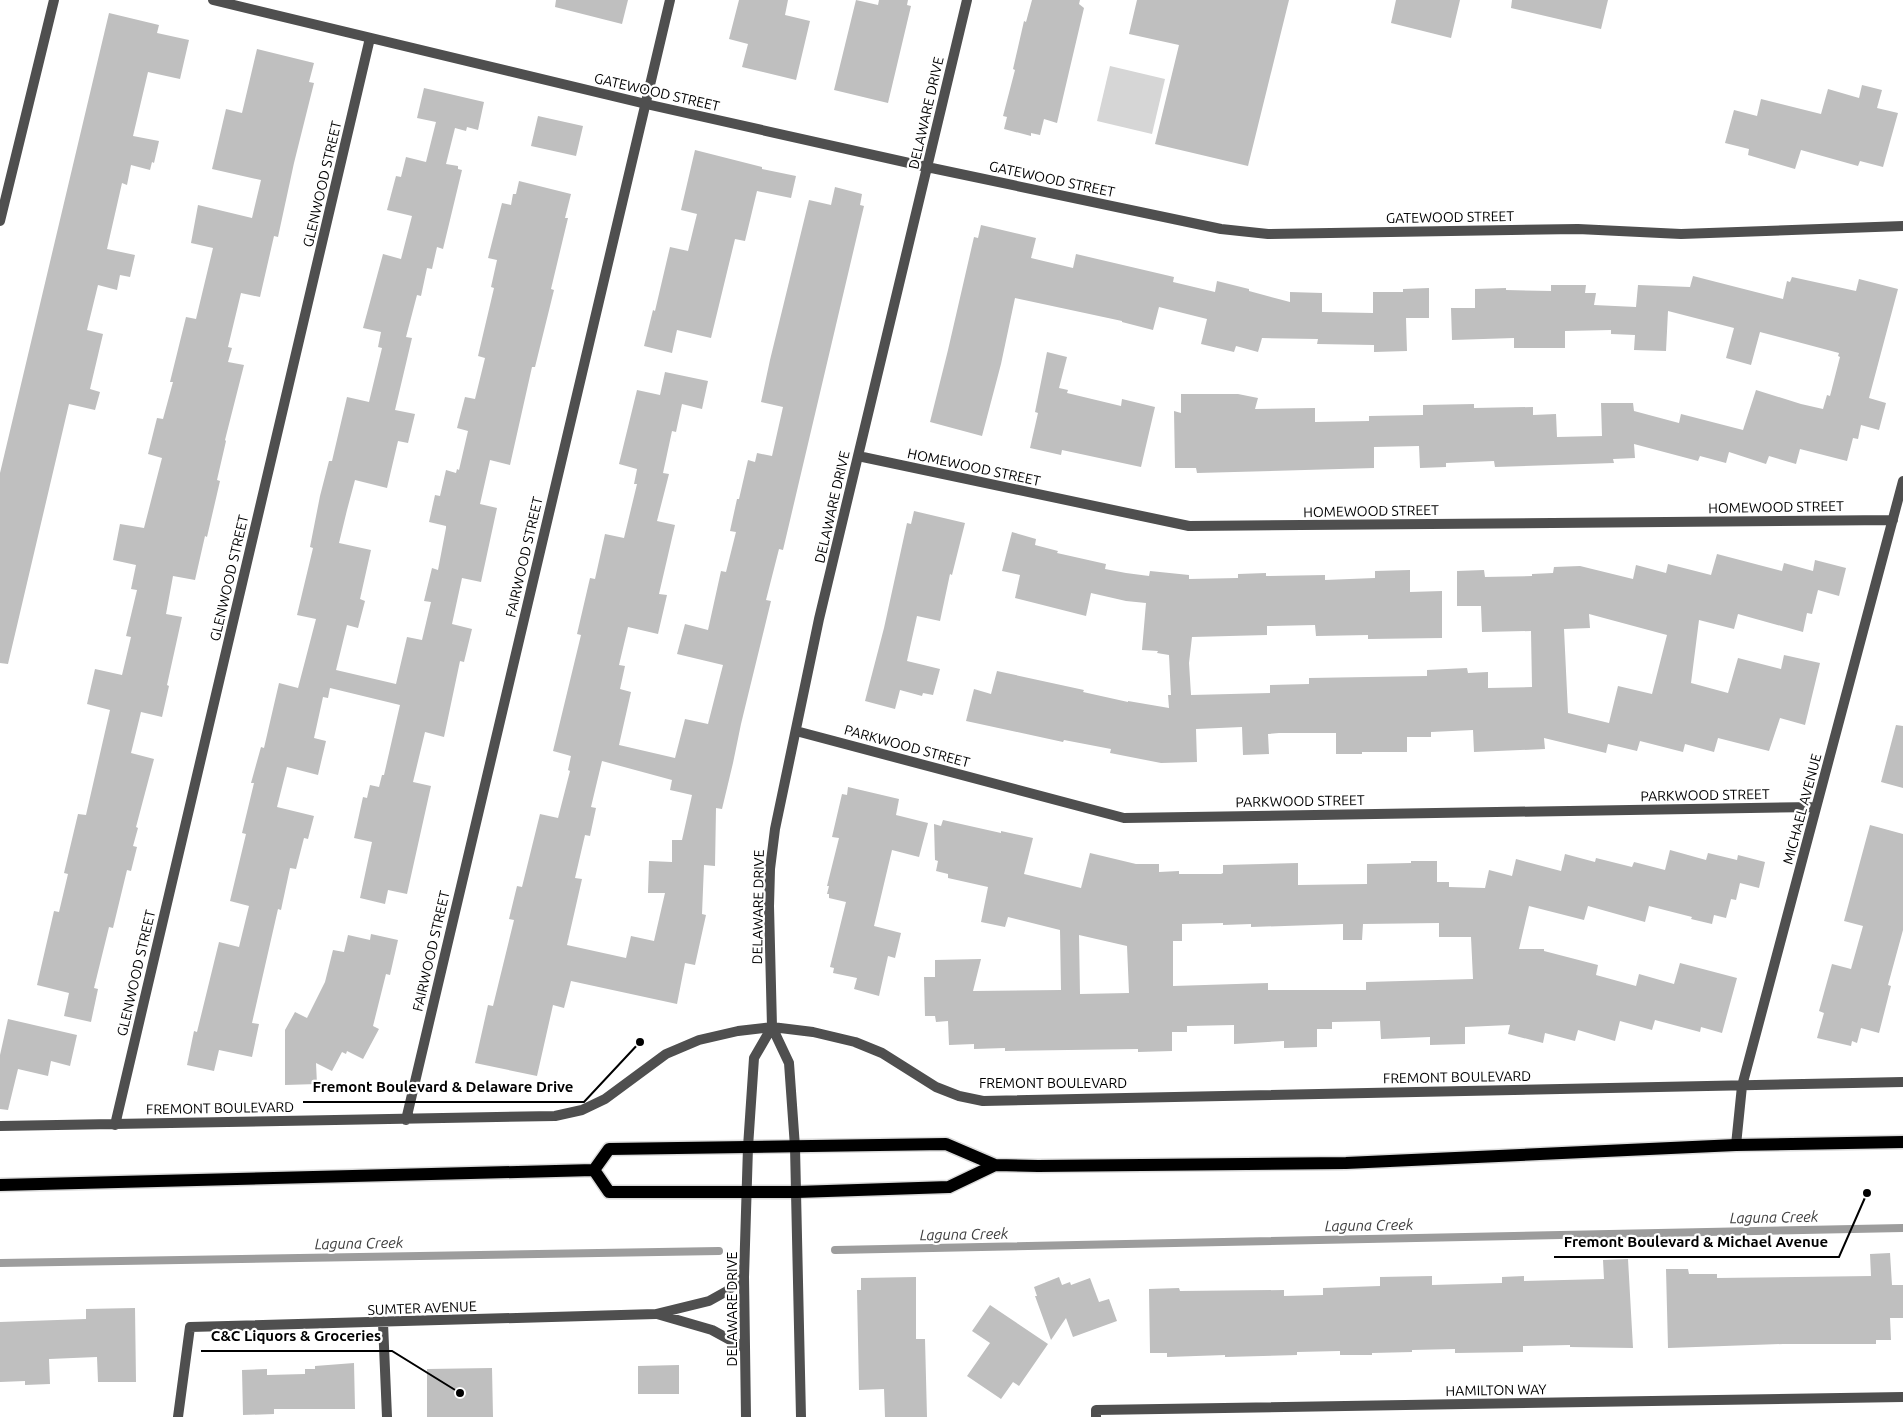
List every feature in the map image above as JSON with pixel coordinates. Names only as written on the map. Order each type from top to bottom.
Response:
[{"type":"main road","points":[[594,1170],[609,1149],[946,1144],[996,1165],[1038,1166],[1346,1162],[1736,1145],[1903,1142]]},
{"type":"main road","points":[[594,1170],[609,1192],[797,1192],[949,1187],[996,1165]]},
{"type":"main road","points":[[0,1184],[594,1170]]},
{"type":"street","points":[[0,221],[54,0]]},
{"type":"street","name":"GATEWOOD STREET","points":[[213,0],[646,104],[927,167],[1221,229],[1268,234],[1578,229],[1681,234],[1903,226]]},
{"type":"street","name":"FAIRWOOD STREET","points":[[406,1120],[670,0]]},
{"type":"street","name":"DELAWARE DRIVE","points":[[801,1417],[795,1147],[789,1063],[772,1027],[770,868],[775,829],[819,619],[967,0]]},
{"type":"street","name":"GLENWOOD STREET","points":[[115,1125],[370,38]]},
{"type":"street","name":"HOMEWOOD STREET","points":[[858,456],[1189,526],[1893,520]]},
{"type":"street","name":"MICHAEL AVENUE","points":[[1736,1145],[1742,1086],[1903,481]]},
{"type":"street","name":"PARKWOOD STREET","points":[[796,731],[1124,818],[1816,807]]},
{"type":"street","name":"DELAWARE DRIVE","points":[[746,1417],[744,1278],[748,1147],[754,1058],[772,1027]]},
{"type":"street","name":"FREMONT BOULEVARD","points":[[0,1126],[555,1116],[582,1110],[605,1099],[666,1054],[699,1040],[738,1031],[772,1027],[813,1032],[855,1042],[882,1054],[936,1087],[959,1096],[983,1101],[1903,1082]]},
{"type":"street","name":"SUMTER AVENUE","points":[[178,1417],[190,1328],[656,1314],[709,1301],[727,1291],[744,1278]]},
{"type":"street","name":"SUMTER AVENUE","points":[[656,1314],[712,1330],[746,1348]]},
{"type":"street","points":[[383,1323],[386,1417]]},
{"type":"street","name":"HAMILTON WAY","points":[[1096,1417],[1096,1410],[1903,1397]]},
{"type":"shaded area","points":[[1110,66],[1165,79],[1152,134],[1097,121]]},
{"type":"building","points":[[556,0],[628,0],[622,24],[555,7]]},
{"type":"building","points":[[739,0],[788,0],[785,15],[810,21],[796,80],[742,67],[748,44],[729,39]]},
{"type":"building","points":[[856,0],[878,5],[879,0],[908,0],[907,5],[911,6],[888,103],[834,90]]},
{"type":"building","points":[[1032,0],[1080,0],[1079,4],[1084,8],[1057,123],[1044,119],[1040,135],[1031,133],[1031,136],[1004,129],[1007,117],[1003,116],[1015,70],[1013,69],[1024,21],[1026,22]]},
{"type":"building","points":[[1137,0],[1289,0],[1248,166],[1155,144],[1179,45],[1129,34]]},
{"type":"building","points":[[1396,0],[1460,0],[1451,38],[1391,23]]},
{"type":"building","points":[[1512,0],[1608,0],[1601,29],[1511,8]]},
{"type":"building","points":[[109,13],[159,25],[157,33],[189,40],[180,79],[148,72],[133,136],[159,141],[154,163],[152,162],[150,170],[131,165],[127,185],[122,183],[107,249],[135,255],[130,277],[120,275],[117,290],[98,285],[87,330],[103,334],[90,389],[100,392],[95,410],[69,404],[8,664],[0,663],[0,473]]},
{"type":"building","points":[[257,49],[314,63],[309,82],[314,83],[278,237],[274,236],[260,297],[241,293],[228,347],[232,348],[228,362],[244,365],[225,440],[217,480],[220,481],[195,580],[173,576],[166,614],[182,617],[162,717],[141,712],[131,753],[154,759],[136,827],[138,828],[133,846],[137,847],[131,871],[127,870],[113,928],[109,927],[94,988],[98,989],[91,1022],[64,1016],[69,993],[37,985],[54,911],[59,912],[68,874],[64,873],[78,814],[86,815],[110,710],[87,704],[95,669],[122,675],[131,637],[126,636],[137,590],[131,589],[136,565],[113,560],[120,524],[144,528],[162,458],[148,454],[157,418],[163,419],[173,382],[170,382],[186,317],[196,319],[213,248],[191,243],[198,205],[252,218],[261,180],[212,169],[226,109],[242,113]]},
{"type":"building","points":[[1862,85],[1882,90],[1877,108],[1898,113],[1883,167],[1860,161],[1858,166],[1801,150],[1795,169],[1748,155],[1749,149],[1725,143],[1734,110],[1757,116],[1761,99],[1821,114],[1828,89],[1859,98]]},
{"type":"building","points":[[424,88],[484,102],[478,130],[467,127],[466,131],[455,128],[446,164],[458,166],[458,169],[462,170],[443,249],[437,247],[432,269],[427,268],[421,296],[417,295],[406,337],[412,338],[395,410],[415,414],[408,443],[398,441],[387,488],[355,480],[347,510],[339,543],[371,550],[360,599],[365,601],[358,628],[347,625],[336,670],[396,684],[407,637],[422,640],[431,602],[424,601],[432,568],[438,570],[446,528],[446,526],[429,522],[435,495],[440,496],[446,470],[456,473],[457,469],[459,470],[468,431],[457,428],[465,397],[475,399],[485,358],[478,356],[494,288],[491,287],[497,260],[488,258],[502,203],[511,205],[513,194],[516,194],[519,181],[571,194],[565,218],[568,218],[551,289],[554,290],[535,367],[532,367],[510,465],[490,460],[480,504],[497,508],[481,582],[462,578],[452,624],[472,629],[464,662],[460,661],[444,737],[425,732],[413,782],[431,786],[407,894],[388,890],[385,904],[360,898],[372,842],[354,838],[363,797],[367,798],[370,785],[379,787],[382,775],[384,775],[400,705],[330,688],[328,698],[323,697],[314,738],[326,741],[318,775],[287,767],[277,807],[314,816],[308,839],[304,838],[296,869],[290,868],[281,910],[278,909],[252,1023],[259,1024],[252,1057],[219,1050],[214,1071],[187,1065],[194,1031],[197,1032],[219,942],[239,947],[249,906],[230,901],[246,834],[242,833],[254,783],[251,783],[261,747],[264,748],[279,683],[298,688],[316,619],[297,615],[313,548],[310,547],[320,496],[329,461],[332,461],[347,397],[369,402],[382,348],[378,347],[381,332],[363,328],[383,254],[401,259],[412,216],[387,210],[396,176],[401,177],[406,157],[426,162],[436,122],[417,118]]},
{"type":"building","points":[[538,116],[583,126],[576,156],[531,146]]},
{"type":"building","points":[[695,150],[762,167],[762,169],[796,176],[791,198],[757,191],[745,241],[735,239],[711,338],[677,330],[672,353],[644,346],[653,310],[655,311],[670,247],[688,251],[697,214],[681,210]]},
{"type":"building","points":[[835,187],[862,194],[860,205],[864,206],[783,550],[779,549],[766,600],[771,601],[722,809],[716,808],[715,866],[704,865],[702,914],[706,915],[695,965],[685,963],[677,1004],[571,981],[564,1008],[553,1005],[537,1076],[475,1063],[488,1005],[493,1006],[514,920],[509,919],[517,886],[522,887],[540,814],[558,818],[570,771],[568,770],[571,756],[553,751],[581,635],[577,634],[590,578],[595,579],[605,534],[624,538],[637,484],[634,484],[637,469],[619,464],[637,390],[660,395],[665,372],[708,381],[702,409],[682,404],[676,432],[672,431],[663,473],[669,474],[657,521],[675,525],[659,594],[667,595],[658,634],[628,627],[619,665],[625,666],[620,689],[631,692],[619,745],[675,758],[685,719],[708,724],[723,665],[677,654],[685,624],[708,630],[721,571],[726,572],[736,532],[730,531],[748,460],[755,462],[757,453],[772,456],[783,407],[761,402],[770,360],[809,200],[831,205]],"holes":[[[602,761],[672,780],[670,790],[692,795],[682,840],[672,840],[672,862],[649,861],[648,893],[665,893],[654,941],[631,936],[626,958],[567,945],[582,879],[575,878],[585,835],[590,836],[596,808],[591,807]]]},
{"type":"building","points":[[981,225],[1036,238],[1031,258],[1073,268],[1076,254],[1174,277],[1173,282],[1215,292],[1217,281],[1290,302],[1290,292],[1322,293],[1322,312],[1373,313],[1373,292],[1403,292],[1403,289],[1429,288],[1429,318],[1406,318],[1407,351],[1374,352],[1374,345],[1317,344],[1318,339],[1262,338],[1258,352],[1236,346],[1234,352],[1201,344],[1207,319],[1159,307],[1153,330],[1122,321],[1015,298],[1001,364],[982,436],[930,422],[974,237],[978,238]]},
{"type":"building","points":[[1693,276],[1783,299],[1787,281],[1790,282],[1792,277],[1856,291],[1859,279],[1898,289],[1869,398],[1886,403],[1879,430],[1861,425],[1858,439],[1853,438],[1847,461],[1800,449],[1796,464],[1769,456],[1766,464],[1729,452],[1726,463],[1700,456],[1698,461],[1634,444],[1635,458],[1613,459],[1614,463],[1495,467],[1494,461],[1446,463],[1446,467],[1420,468],[1419,446],[1374,447],[1374,468],[1197,473],[1196,468],[1175,468],[1174,411],[1181,413],[1181,394],[1238,394],[1258,398],[1255,409],[1315,408],[1315,422],[1369,421],[1369,416],[1423,415],[1423,405],[1474,404],[1474,408],[1533,407],[1533,415],[1556,414],[1557,437],[1602,436],[1601,403],[1633,403],[1634,411],[1679,423],[1681,414],[1743,430],[1756,390],[1823,409],[1827,395],[1830,396],[1840,357],[1838,356],[1839,353],[1760,332],[1751,365],[1726,358],[1734,328],[1668,311],[1666,351],[1634,350],[1635,335],[1611,334],[1611,330],[1565,331],[1565,348],[1514,348],[1514,338],[1452,340],[1451,308],[1475,308],[1475,289],[1506,288],[1506,290],[1551,291],[1551,285],[1586,285],[1585,293],[1596,293],[1594,305],[1636,307],[1638,285],[1690,287]]},
{"type":"building","points":[[1047,352],[1067,357],[1059,388],[1068,390],[1067,393],[1121,406],[1122,399],[1155,407],[1141,467],[1062,450],[1061,455],[1030,448],[1038,413],[1035,412]]},
{"type":"building","points":[[914,511],[965,523],[952,575],[950,574],[940,621],[917,616],[907,661],[940,669],[933,695],[923,693],[922,696],[900,690],[895,709],[865,701],[884,628],[907,523],[911,524]]},
{"type":"building","points":[[1012,532],[1036,539],[1035,545],[1058,551],[1057,553],[1106,564],[1105,569],[1126,573],[1149,576],[1150,571],[1189,575],[1189,579],[1238,578],[1238,574],[1266,573],[1266,576],[1325,575],[1325,580],[1375,578],[1375,571],[1410,570],[1410,592],[1442,591],[1442,638],[1368,639],[1368,635],[1316,636],[1315,625],[1267,626],[1267,635],[1192,637],[1189,663],[1191,695],[1270,693],[1270,685],[1309,684],[1309,678],[1427,676],[1427,670],[1467,668],[1468,673],[1488,672],[1488,688],[1532,687],[1531,631],[1482,632],[1481,606],[1457,606],[1457,571],[1484,570],[1485,577],[1532,576],[1532,574],[1553,573],[1554,567],[1580,566],[1633,579],[1636,565],[1666,573],[1668,564],[1711,575],[1717,554],[1782,571],[1784,563],[1813,571],[1815,560],[1846,568],[1839,596],[1818,590],[1812,614],[1807,613],[1803,632],[1738,614],[1734,629],[1699,620],[1691,683],[1728,693],[1738,658],[1781,669],[1784,655],[1820,663],[1805,725],[1780,718],[1769,751],[1718,738],[1714,752],[1685,744],[1683,752],[1640,741],[1637,751],[1608,744],[1606,753],[1544,738],[1545,749],[1474,752],[1473,730],[1431,732],[1431,737],[1407,737],[1407,752],[1362,752],[1362,754],[1336,754],[1336,733],[1268,734],[1269,754],[1243,755],[1242,727],[1196,729],[1197,762],[1161,763],[1110,753],[1111,749],[1064,740],[1063,742],[966,721],[974,689],[991,694],[997,671],[1084,690],[1083,692],[1128,702],[1169,708],[1168,695],[1171,695],[1169,655],[1157,653],[1158,651],[1142,650],[1146,603],[1126,601],[1091,593],[1086,616],[1015,598],[1020,575],[1002,571]],"holes":[[[1589,614],[1667,635],[1652,694],[1618,686],[1609,723],[1568,713],[1564,629],[1590,628]]]},
{"type":"building","points":[[1896,725],[1903,726],[1903,788],[1881,782]]},
{"type":"building","points":[[848,787],[899,799],[896,815],[928,823],[919,857],[892,850],[874,926],[901,933],[895,958],[888,956],[879,996],[854,989],[857,978],[833,973],[834,968],[830,967],[846,902],[829,898],[829,894],[827,894],[829,886],[827,886],[839,838],[832,837],[842,794],[847,795]]},
{"type":"building","points":[[943,820],[1033,838],[1024,874],[1081,888],[1090,853],[1136,864],[1159,864],[1159,872],[1179,871],[1179,874],[1221,874],[1223,873],[1223,865],[1298,863],[1298,885],[1367,884],[1367,864],[1437,861],[1437,882],[1449,882],[1449,887],[1485,888],[1489,870],[1512,876],[1516,859],[1561,871],[1565,854],[1595,862],[1596,858],[1632,867],[1634,862],[1665,870],[1670,850],[1706,860],[1708,853],[1737,860],[1738,855],[1765,862],[1759,888],[1740,883],[1736,900],[1731,899],[1726,918],[1714,915],[1712,924],[1649,906],[1645,922],[1588,906],[1584,920],[1529,906],[1519,949],[1544,949],[1544,951],[1598,965],[1596,975],[1636,986],[1639,974],[1674,984],[1680,963],[1737,978],[1722,1033],[1701,1027],[1700,1032],[1655,1020],[1652,1030],[1620,1021],[1615,1041],[1578,1030],[1575,1041],[1545,1033],[1543,1043],[1508,1034],[1510,1025],[1465,1027],[1465,1044],[1430,1045],[1430,1037],[1381,1039],[1380,1021],[1332,1022],[1332,1029],[1317,1029],[1317,1047],[1284,1048],[1284,1041],[1234,1044],[1234,1025],[1187,1026],[1187,1032],[1172,1032],[1172,1051],[1138,1052],[1138,1049],[1005,1051],[1005,1048],[974,1049],[974,1044],[949,1045],[948,1021],[936,1022],[935,1016],[925,1016],[924,977],[935,977],[935,960],[981,959],[973,991],[1061,990],[1060,930],[1008,917],[1005,927],[981,922],[988,887],[948,878],[948,874],[936,871],[938,861],[935,860],[934,824],[941,826]],"holes":[[[1223,923],[1223,925],[1251,924],[1251,927],[1343,924],[1343,940],[1362,940],[1363,924],[1439,923],[1439,937],[1471,937],[1473,979],[1366,982],[1366,990],[1268,990],[1268,983],[1173,986],[1173,941],[1182,941],[1182,924]],[[1079,935],[1127,946],[1129,993],[1080,994]]]},
{"type":"building","points":[[1870,825],[1903,834],[1903,930],[1888,985],[1891,986],[1879,1033],[1861,1028],[1857,1043],[1852,1041],[1851,1046],[1817,1038],[1824,1013],[1819,1011],[1832,964],[1851,969],[1863,926],[1844,921]]},
{"type":"building","points":[[371,934],[398,940],[390,975],[386,974],[373,1026],[379,1029],[363,1059],[347,1051],[346,1054],[342,1052],[332,1071],[316,1063],[317,1084],[285,1085],[285,1030],[295,1012],[307,1018],[325,982],[333,950],[344,952],[348,935],[370,940]]},
{"type":"building","points":[[8,1019],[77,1035],[70,1066],[51,1061],[48,1076],[18,1069],[8,1110],[0,1109],[0,1055]]},
{"type":"building","points":[[1890,1253],[1892,1285],[1903,1285],[1903,1318],[1890,1318],[1891,1340],[1876,1340],[1876,1344],[1783,1344],[1668,1348],[1666,1269],[1688,1269],[1689,1274],[1717,1274],[1717,1278],[1871,1276],[1870,1254]]},
{"type":"building","points":[[1628,1259],[1633,1348],[1570,1347],[1570,1345],[1523,1346],[1523,1352],[1455,1353],[1455,1349],[1412,1350],[1412,1352],[1372,1353],[1372,1355],[1340,1355],[1340,1351],[1297,1352],[1297,1355],[1225,1357],[1225,1355],[1167,1357],[1167,1353],[1150,1353],[1149,1289],[1179,1288],[1180,1291],[1284,1290],[1284,1296],[1323,1295],[1323,1288],[1380,1286],[1380,1277],[1432,1276],[1432,1285],[1502,1283],[1502,1277],[1524,1276],[1524,1281],[1604,1279],[1603,1260]]},
{"type":"building","points":[[916,1277],[916,1339],[925,1339],[927,1417],[885,1417],[884,1389],[859,1390],[857,1290],[861,1290],[861,1278]]},
{"type":"building","points":[[1059,1277],[1062,1285],[1070,1282],[1071,1285],[1090,1278],[1099,1302],[1109,1299],[1117,1321],[1073,1337],[1066,1318],[1051,1340],[1035,1296],[1037,1296],[1034,1287]]},
{"type":"building","points":[[990,1305],[1048,1344],[1019,1386],[1013,1382],[1001,1399],[967,1376],[990,1343],[972,1331]]},
{"type":"building","points":[[135,1308],[136,1382],[98,1382],[97,1357],[49,1359],[50,1384],[25,1385],[25,1381],[0,1382],[0,1322],[86,1319],[86,1309]]},
{"type":"building","points":[[354,1363],[355,1409],[274,1409],[274,1414],[243,1415],[242,1370],[267,1369],[267,1375],[305,1374],[305,1369],[315,1369],[315,1366]]},
{"type":"building","points":[[679,1365],[679,1394],[638,1394],[638,1366]]},
{"type":"building","points":[[492,1368],[493,1417],[427,1417],[427,1369]]},
{"type":"waterway","name":"Laguna Creek","points":[[835,1250],[1903,1228]]},
{"type":"waterway","name":"Laguna Creek","points":[[0,1263],[719,1251]]},
{"type":"place","name":"Fremont Boulevard & Delaware Drive","points":[[640,1042]]},
{"type":"place","name":"Fremont Boulevard & Michael Avenue","points":[[1867,1193]]},
{"type":"place","name":"C&C Liquors & Groceries","points":[[460,1393]]}]
